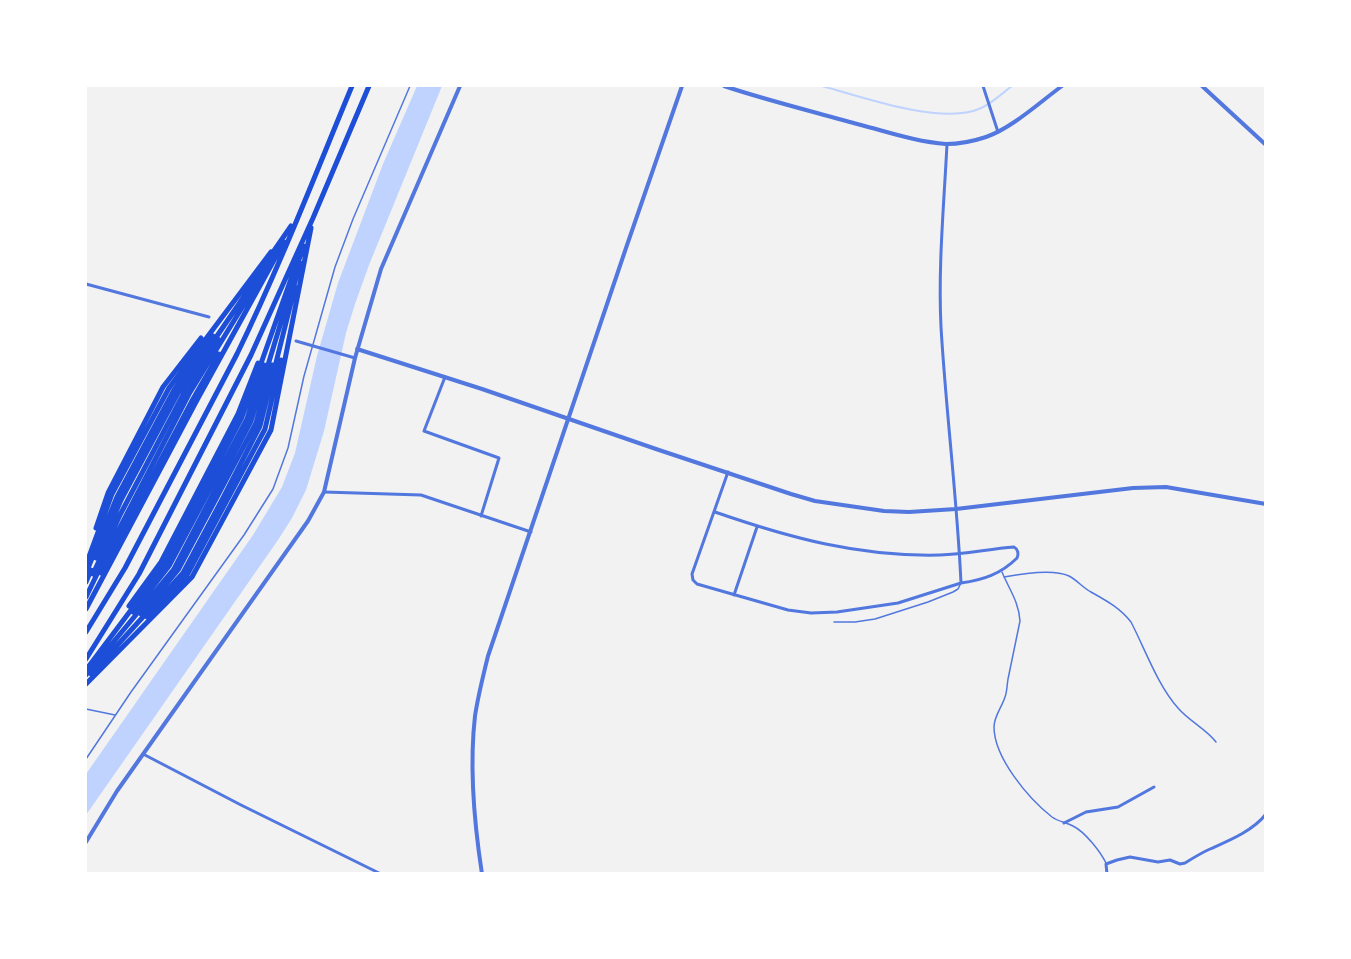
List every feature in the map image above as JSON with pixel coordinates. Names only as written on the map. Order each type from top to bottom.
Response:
[{"type":"highway","points":[[86,632],[124,568],[252,324],[352,86]]},
{"type":"highway","points":[[86,659],[130,590],[251,355],[369,86]]},
{"type":"highway","points":[[86,558],[108,493],[163,387],[299,215]]},
{"type":"highway","points":[[86,565],[112,494],[169,388],[299,215]]},
{"type":"highway","points":[[86,574],[117,497],[174,390],[299,215]]},
{"type":"highway","points":[[86,582],[121,500],[178,393],[299,215]]},
{"type":"highway","points":[[86,590],[120,515],[185,391],[299,215]]},
{"type":"highway","points":[[86,597],[189,394],[299,215]]},
{"type":"highway","points":[[86,603],[192,399],[299,215]]},
{"type":"highway","points":[[86,609],[299,215]]},
{"type":"highway","points":[[86,676],[192,577],[271,430],[313,218]]},
{"type":"highway","points":[[86,676],[183,573],[260,426],[313,218]]},
{"type":"highway","points":[[86,676],[161,562],[238,414],[313,218]]},
{"type":"highway","points":[[86,676],[174,569],[251,421],[313,218]]},
{"type":"street","points":[[86,842],[117,791],[308,521],[324,492],[357,349],[381,269],[459,86]]},
{"type":"street","points":[[482,873],[473,799],[473,743],[475,716],[488,656],[682,86]]},
{"type":"street","points":[[724,86],[891,133],[947,144],[979,139],[998,132],[1062,86]]},
{"type":"street","points":[[1202,86],[1266,145]]},
{"type":"street","points":[[983,87],[998,132]]},
{"type":"street","points":[[947,144],[941,325],[961,583]]},
{"type":"street","points":[[86,284],[209,317]]},
{"type":"street","points":[[296,341],[355,358]]},
{"type":"street","points":[[357,349],[815,501],[884,511],[909,512],[1160,487],[1179,488],[1266,504]]},
{"type":"street","points":[[446,377],[424,431],[499,458],[482,516]]},
{"type":"street","points":[[715,512],[796,538],[861,550],[924,555],[1016,548],[1017,558],[1001,572],[898,603],[820,613],[788,610],[697,584],[692,577],[728,472]]},
{"type":"street","points":[[324,492],[422,495],[531,532]]},
{"type":"street","points":[[734,595],[757,527]]},
{"type":"street","points":[[143,754],[241,806],[381,873]]},
{"type":"street","points":[[1064,823],[1086,812],[1118,807],[1154,787]]},
{"type":"street","points":[[1107,873],[1106,864],[1130,857],[1158,862],[1170,860],[1180,864],[1185,863],[1233,839],[1259,822],[1266,814]]},
{"type":"lane","points":[[86,759],[238,543],[273,489],[288,448],[304,376],[335,267],[410,86]]},
{"type":"lane","points":[[1001,572],[1016,600],[1020,621],[1005,696],[994,723],[995,736],[1011,772],[1027,794],[1058,821],[1076,827],[1098,851],[1106,864]]},
{"type":"lane","points":[[1004,577],[1024,573],[1066,575],[1084,589],[1124,612],[1166,693],[1189,720],[1212,736],[1216,742]]},
{"type":"lane","points":[[834,622],[861,622],[897,612],[953,592],[961,583]]},
{"type":"lane","points":[[86,709],[116,715]]},
{"type":"water","points":[[417,86],[442,86],[355,304],[346,333],[324,431],[306,490],[278,540],[86,815],[86,774],[253,535],[282,487],[295,453],[317,356],[338,283],[383,164]]},
{"type":"waterway","points":[[822,86],[898,107],[956,114],[984,107],[1012,86]]}]
